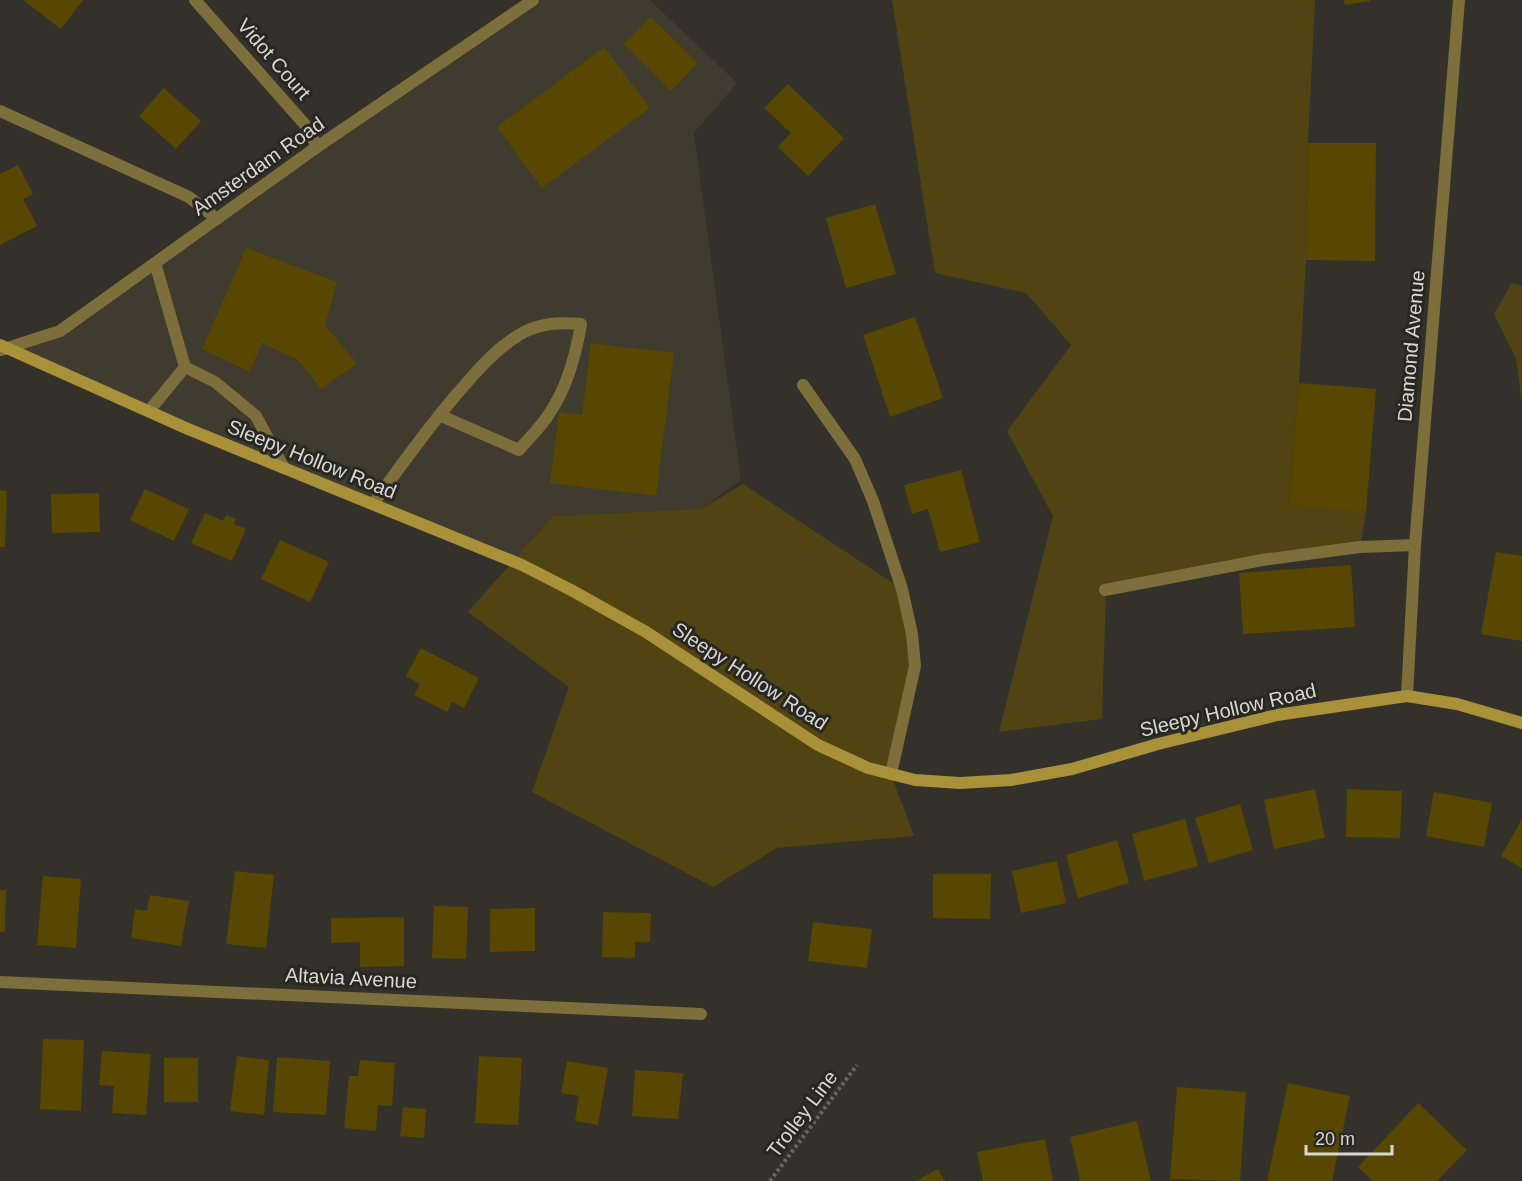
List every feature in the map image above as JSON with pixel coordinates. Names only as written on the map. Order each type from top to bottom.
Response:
[{"type":"main road","name":"Sleepy Hollow Road","points":[[2,348],[284,468],[522,565],[646,632],[818,745],[868,768],[915,780],[960,783],[1011,780],[1072,769],[1158,744],[1277,715],[1407,696],[1456,704],[1522,723]]},
{"type":"street","name":"Vidot Court","points":[[195,0],[308,128],[317,147]]},
{"type":"street","name":"Amsterdam Road","points":[[2,348],[60,331],[317,147],[532,0]]},
{"type":"street","name":"Diamond Avenue","points":[[1407,696],[1415,545],[1459,0]]},
{"type":"street","points":[[0,111],[189,197],[217,219]]},
{"type":"street","points":[[155,263],[185,367],[215,382],[256,416],[284,468]]},
{"type":"street","points":[[373,504],[427,429],[480,367],[500,349],[520,334],[543,325],[563,322],[581,324],[578,342],[562,392],[549,414],[519,450],[439,415]]},
{"type":"street","points":[[149,411],[185,367]]},
{"type":"street","points":[[803,385],[855,459],[873,501],[902,589],[912,634],[915,666],[891,774]]},
{"type":"street","points":[[1105,590],[1262,560],[1360,547],[1415,545]]},
{"type":"street","name":"Altavia Avenue","points":[[0,982],[701,1014]]},
{"type":"path","name":"Trolley Line","points":[[770,1181],[857,1065]]},
{"type":"shaded area","points":[[533,0],[650,0],[737,83],[694,133],[741,480],[701,509],[553,516],[514,562],[7,348],[60,331]]},
{"type":"shaded area","points":[[892,0],[1315,0],[1308,143],[1306,260],[1289,505],[1366,512],[1360,547],[1106,590],[1102,719],[999,732],[1053,516],[1007,431],[1071,345],[1026,293],[935,273]]},
{"type":"shaded area","points":[[1512,283],[1522,286],[1522,404],[1516,359],[1494,314]]},
{"type":"shaded area","points":[[743,484],[902,589],[915,666],[891,774],[914,836],[777,848],[713,887],[532,792],[569,687],[468,612],[553,516],[701,509]]},
{"type":"building","points":[[23,0],[83,0],[61,29]]},
{"type":"building","points":[[1344,0],[1370,0],[1370,1],[1345,5]]},
{"type":"building","points":[[651,17],[698,63],[671,91],[623,44]]},
{"type":"building","points":[[604,47],[650,108],[542,188],[497,127]]},
{"type":"building","points":[[788,84],[844,138],[808,176],[778,147],[791,133],[764,108]]},
{"type":"building","points":[[164,88],[201,121],[176,149],[139,116]]},
{"type":"building","points":[[1308,143],[1376,143],[1375,261],[1306,260]]},
{"type":"building","points":[[18,165],[33,194],[23,199],[37,226],[0,245],[0,174]]},
{"type":"building","points":[[875,204],[896,274],[846,288],[826,218]]},
{"type":"building","points":[[246,248],[337,282],[325,325],[357,364],[321,389],[298,360],[262,343],[250,372],[202,349]]},
{"type":"building","points":[[915,317],[943,398],[890,417],[863,335]]},
{"type":"building","points":[[591,343],[674,353],[656,496],[550,483],[559,412],[582,415]]},
{"type":"building","points":[[1299,383],[1376,389],[1366,512],[1289,506]]},
{"type":"building","points":[[961,470],[980,542],[940,552],[928,509],[912,514],[904,485]]},
{"type":"building","points":[[145,489],[189,509],[174,541],[130,520]]},
{"type":"building","points":[[0,490],[7,491],[5,547],[0,547]]},
{"type":"building","points":[[99,493],[100,532],[52,533],[51,494]]},
{"type":"building","points":[[205,513],[223,521],[226,515],[236,519],[234,524],[246,529],[232,561],[191,543]]},
{"type":"building","points":[[280,540],[329,562],[310,602],[261,579]]},
{"type":"building","points":[[1496,552],[1522,556],[1522,641],[1481,634]]},
{"type":"building","points":[[1351,565],[1355,627],[1243,634],[1239,573]]},
{"type":"building","points":[[421,648],[479,678],[464,708],[452,702],[447,712],[414,695],[420,684],[406,676]]},
{"type":"building","points":[[1315,789],[1325,838],[1274,849],[1264,800]]},
{"type":"building","points":[[1347,789],[1402,791],[1400,838],[1346,837]]},
{"type":"building","points":[[1434,792],[1492,803],[1484,847],[1426,836]]},
{"type":"building","points":[[1240,804],[1253,850],[1209,863],[1195,818]]},
{"type":"building","points":[[1185,819],[1198,866],[1144,881],[1132,834]]},
{"type":"building","points":[[1522,819],[1522,868],[1501,856]]},
{"type":"building","points":[[1117,840],[1129,883],[1078,898],[1066,855]]},
{"type":"building","points":[[1057,861],[1066,903],[1021,913],[1012,871]]},
{"type":"building","points":[[235,871],[274,875],[266,948],[226,944]]},
{"type":"building","points":[[933,874],[991,874],[990,919],[933,918]]},
{"type":"building","points":[[43,876],[81,879],[76,948],[37,945]]},
{"type":"building","points":[[0,890],[6,890],[5,932],[0,932]]},
{"type":"building","points":[[150,895],[189,901],[181,946],[131,938],[135,909],[147,911]]},
{"type":"building","points":[[434,906],[468,907],[466,959],[432,958]]},
{"type":"building","points":[[535,908],[535,951],[490,952],[490,909]]},
{"type":"building","points":[[603,912],[651,913],[650,942],[635,942],[635,958],[602,957]]},
{"type":"building","points":[[404,917],[404,966],[360,967],[360,942],[331,943],[331,918]]},
{"type":"building","points":[[813,922],[872,929],[867,968],[808,961]]},
{"type":"building","points":[[43,1039],[84,1040],[81,1111],[40,1109]]},
{"type":"building","points":[[102,1051],[151,1054],[146,1115],[112,1113],[114,1086],[99,1085]]},
{"type":"building","points":[[237,1056],[269,1060],[264,1115],[230,1111]]},
{"type":"building","points":[[479,1056],[522,1058],[518,1125],[475,1123]]},
{"type":"building","points":[[277,1057],[330,1061],[326,1115],[273,1112]]},
{"type":"building","points":[[164,1058],[198,1058],[198,1102],[164,1102]]},
{"type":"building","points":[[360,1060],[395,1063],[392,1106],[378,1105],[376,1131],[344,1128],[349,1076],[358,1076]]},
{"type":"building","points":[[567,1061],[608,1068],[598,1125],[575,1121],[579,1096],[561,1093]]},
{"type":"building","points":[[635,1070],[683,1073],[678,1119],[632,1116]]},
{"type":"building","points":[[1288,1083],[1350,1096],[1332,1181],[1267,1181]]},
{"type":"building","points":[[1177,1087],[1246,1092],[1240,1181],[1170,1179]]},
{"type":"building","points":[[1418,1103],[1467,1150],[1437,1181],[1373,1181],[1358,1167]]},
{"type":"building","points":[[403,1107],[426,1109],[424,1138],[400,1136]]},
{"type":"building","points":[[1137,1121],[1151,1181],[1080,1181],[1070,1137]]},
{"type":"building","points":[[1045,1139],[1053,1181],[983,1181],[977,1152]]},
{"type":"building","points":[[938,1169],[945,1181],[916,1181]]}]
